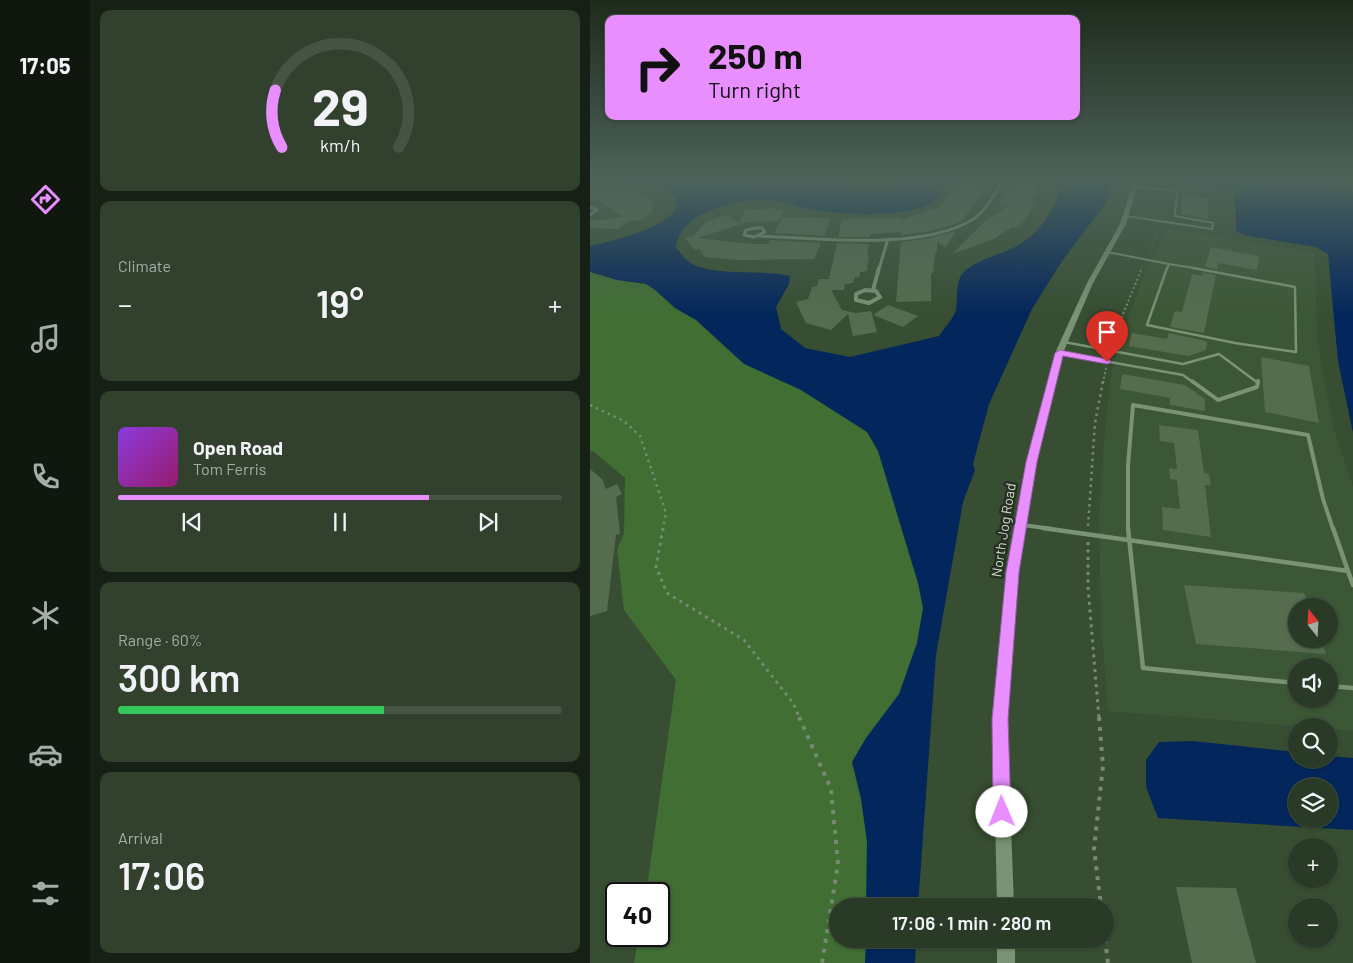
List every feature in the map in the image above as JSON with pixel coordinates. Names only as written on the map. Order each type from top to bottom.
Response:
[{"type":"street","points":[[758,236],[765,232],[764,229],[751,228],[743,233],[748,236],[888,239],[912,238],[947,231],[958,226]]},
{"type":"street","name":"North Jog Road","points":[[1005,898],[1000,719],[1013,572],[1020,525],[1031,462],[1060,353],[1090,284],[1121,226]]},
{"type":"street","points":[[873,290],[888,239]]},
{"type":"street","points":[[873,290],[880,294],[876,301],[862,303],[855,299],[858,292],[873,290]]},
{"type":"street","points":[[1006,948],[1006,963]]},
{"type":"lane","points":[[1192,226],[1212,229],[1213,226]]},
{"type":"lane","points":[[1107,252],[1294,287],[1296,352],[1235,343],[1147,325],[1169,264]]},
{"type":"lane","points":[[1060,353],[1183,375],[1218,400],[1257,387],[1258,381],[1219,354],[1183,364],[1064,342]]},
{"type":"lane","points":[[1183,364],[1183,375]]},
{"type":"lane","points":[[1288,682],[1143,668],[1128,540],[1128,465],[1133,405],[1308,436],[1323,499],[1353,585]]},
{"type":"lane","points":[[1020,525],[1348,571]]},
{"type":"lane","points":[[1338,687],[1353,688]]},
{"type":"path","points":[[590,405],[624,421],[640,436],[666,513],[656,567],[667,593],[744,640],[794,703],[831,789],[838,864],[822,963]]},
{"type":"path","points":[[1106,948],[1108,963]]},
{"type":"shaded area","points":[[1168,228],[1315,253],[1317,338],[1333,427],[1353,487],[1353,731],[1338,730],[1338,718],[1288,718],[1288,725],[1108,711],[1101,620],[1099,518],[1105,428],[1111,377],[1118,346],[1143,278]]},
{"type":"shaded area","points":[[590,262],[613,264],[885,424],[934,570],[889,898],[829,898],[829,948],[886,948],[885,963],[634,963],[637,947],[670,947],[670,882],[648,882],[676,680],[624,610],[617,549],[624,534],[625,478],[594,452],[590,451]]},
{"type":"water","points":[[653,226],[686,226],[679,236],[676,248],[687,260],[696,266],[718,271],[790,276],[789,284],[776,307],[781,329],[805,348],[850,357],[939,336],[955,313],[960,277],[967,269],[1014,248],[1034,234],[1041,226],[1089,226],[1062,261],[1032,309],[989,404],[973,464],[975,470],[963,502],[936,655],[919,898],[866,898],[867,842],[861,799],[852,762],[866,738],[899,694],[917,643],[923,608],[918,583],[878,451],[867,432],[801,390],[744,364],[696,320],[675,308],[646,284],[617,280],[590,272],[590,246],[627,236]]},
{"type":"water","points":[[1236,226],[1353,226],[1353,433],[1338,361],[1328,254],[1316,247],[1243,235],[1236,230]]},
{"type":"water","points":[[1193,741],[1288,751],[1288,768],[1338,768],[1338,757],[1353,758],[1353,830],[1320,828],[1338,828],[1338,778],[1288,778],[1288,826],[1158,818],[1146,787],[1146,760],[1159,742]]},
{"type":"water","points":[[866,948],[916,948],[915,963],[865,963]]},
{"type":"building","points":[[590,226],[622,226],[618,229],[590,228]]},
{"type":"building","points":[[702,226],[735,226],[697,238],[752,244],[768,244],[770,240],[821,243],[814,259],[736,260],[705,257],[699,249],[694,250],[685,237],[692,237]]},
{"type":"building","points":[[778,226],[828,226],[824,236],[774,233]]},
{"type":"building","points":[[840,226],[949,226],[901,235],[901,232],[871,234],[870,237],[838,237]]},
{"type":"building","points":[[980,226],[1019,226],[1017,228],[1012,227],[994,239],[952,254]]},
{"type":"building","points":[[956,231],[946,247],[937,242],[937,253],[935,253],[933,273],[931,273],[931,301],[896,302],[901,242],[925,239]]},
{"type":"building","points":[[837,243],[869,244],[867,271],[860,272],[859,277],[855,277],[853,283],[845,284],[844,290],[831,290],[842,310],[856,313],[871,311],[877,332],[853,336],[848,314],[831,330],[806,323],[796,302],[808,299],[812,287],[817,286],[819,279],[829,279]]},
{"type":"building","points":[[1211,247],[1259,256],[1257,270],[1218,263],[1217,269],[1205,267]]},
{"type":"building","points":[[1203,273],[1216,275],[1204,333],[1170,327],[1175,311],[1182,312],[1192,274],[1202,276]]},
{"type":"building","points":[[888,305],[918,316],[903,327],[873,315]]},
{"type":"building","points":[[1132,333],[1167,339],[1169,333],[1202,340],[1207,342],[1206,350],[1188,356],[1129,346]]},
{"type":"building","points":[[1261,357],[1309,366],[1319,423],[1265,412]]},
{"type":"building","points":[[1122,374],[1185,385],[1205,399],[1205,411],[1170,405],[1170,398],[1120,389]]},
{"type":"building","points":[[1159,425],[1198,430],[1204,473],[1209,474],[1211,485],[1205,485],[1211,537],[1163,530],[1162,507],[1180,509],[1177,480],[1170,479],[1169,468],[1177,469],[1174,443],[1160,441]]},
{"type":"building","points":[[590,469],[602,479],[606,489],[617,484],[622,494],[616,497],[620,534],[616,535],[607,611],[590,616]]},
{"type":"building","points":[[1184,585],[1304,593],[1306,598],[1288,598],[1288,648],[1324,648],[1326,654],[1196,644]]},
{"type":"building","points":[[1176,887],[1236,888],[1256,963],[1192,963]]},
{"type":"route","points":[[1002,812],[1000,719],[1013,572],[1031,462],[1060,353],[1107,362]]}]
